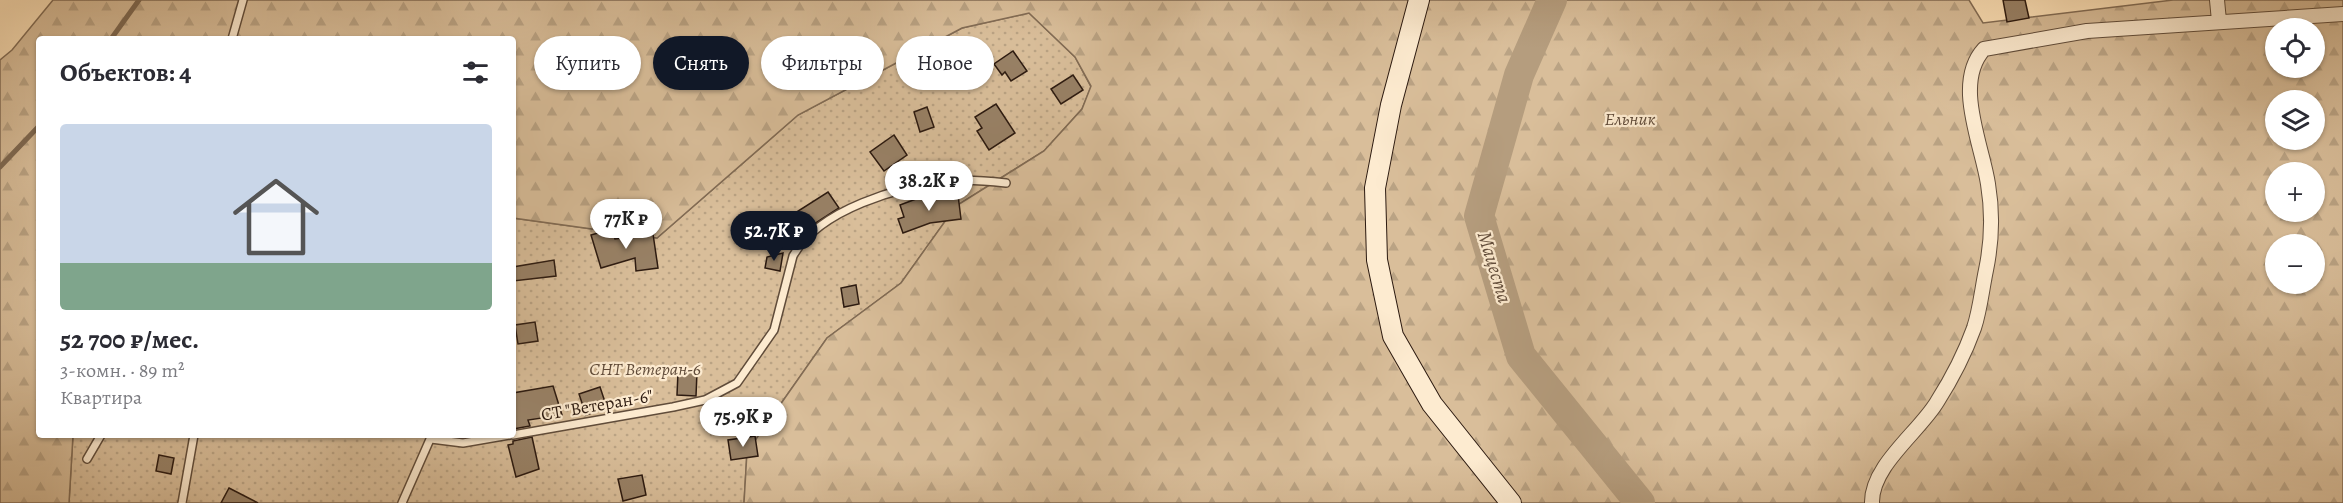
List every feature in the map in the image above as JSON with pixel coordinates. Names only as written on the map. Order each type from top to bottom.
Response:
[{"type":"street","points":[[1419,0],[1391,105],[1375,188],[1377,260],[1393,336],[1432,404],[1511,503]]},
{"type":"street","points":[[2217,0],[2219,21]]},
{"type":"street","points":[[1872,503],[1872,488],[1880,474],[1937,402],[1974,327],[1992,239],[1988,185],[1974,123],[1970,74],[1976,58],[1984,49],[2087,31],[2343,14]]},
{"type":"lane","points":[[231,36],[243,0]]},
{"type":"lane","name":"СТ \"Ветеран-6\"","points":[[516,434],[705,400],[737,383],[774,330],[793,256],[799,245],[830,219],[873,198],[919,186],[953,180],[1006,183]]},
{"type":"lane","points":[[87,459],[99,438]]},
{"type":"lane","points":[[182,503],[193,438]]},
{"type":"lane","points":[[402,503],[431,438]]},
{"type":"lane","name":"СТ \"Ветеран-6\"","points":[[436,438],[463,443],[494,438]]},
{"type":"green space","name":"Ельник","points":[[53,0],[1969,0],[1983,23],[2173,0],[2343,0],[2343,503],[744,503],[747,452],[827,338],[901,283],[956,206],[1044,151],[1082,109],[1091,86],[1075,57],[1029,13],[962,28],[947,36],[896,36],[896,63],[884,69],[884,36],[761,36],[761,90],[845,90],[798,115],[657,238],[516,218],[516,36],[36,36],[36,438],[73,438],[69,503],[0,503],[0,60],[12,50]]},
{"type":"green space","name":"СНТ Ветеран-6","points":[[1029,13],[1075,57],[1091,87],[1082,109],[1044,151],[956,206],[901,283],[827,338],[747,452],[744,503],[69,503],[73,438],[516,438],[516,218],[657,238],[798,115],[845,90],[884,90],[884,69],[896,63],[896,90],[994,90],[994,36],[947,36],[962,28]]},
{"type":"building","points":[[2003,0],[2025,0],[2029,18],[2007,22]]},
{"type":"building","points":[[1013,51],[1027,71],[1011,81],[1005,72],[1002,75],[994,64]]},
{"type":"building","points":[[1073,75],[1083,90],[1061,104],[1051,89]]},
{"type":"building","points":[[996,104],[1015,133],[989,150],[977,131],[982,128],[975,117]]},
{"type":"building","points":[[927,107],[934,127],[920,132],[914,112]]},
{"type":"building","points":[[894,135],[907,155],[884,171],[870,152]]},
{"type":"building","points":[[828,192],[839,208],[805,230],[797,230],[791,222],[795,213]]},
{"type":"building","points":[[958,195],[961,219],[930,223],[903,233],[898,219],[904,217],[900,205],[916,199]]},
{"type":"building","points":[[612,229],[615,239],[653,234],[658,268],[636,271],[635,258],[601,268],[591,235]]},
{"type":"building","points":[[783,253],[780,271],[765,268],[767,257]]},
{"type":"building","points":[[554,260],[556,276],[516,281],[516,266]]},
{"type":"building","points":[[856,285],[859,304],[844,307],[841,288]]},
{"type":"building","points":[[535,322],[538,341],[518,344],[516,325]]},
{"type":"building","points":[[678,372],[697,372],[696,396],[677,395]]},
{"type":"building","points":[[553,386],[562,415],[528,420],[530,426],[516,428],[516,392]]},
{"type":"building","points":[[600,387],[607,408],[586,415],[579,394]]},
{"type":"building","points":[[755,436],[758,456],[731,460],[728,440]]},
{"type":"building","points":[[532,437],[539,469],[516,477],[508,445],[513,444],[513,441]]},
{"type":"building","points":[[159,455],[174,458],[171,474],[156,471]]},
{"type":"building","points":[[642,475],[646,495],[623,501],[618,479]]},
{"type":"building","points":[[229,488],[258,503],[221,503]]},
{"type":"waterway","points":[[113,36],[139,0]]},
{"type":"waterway","name":"Мацеста","points":[[1552,0],[1519,75],[1479,216],[1521,356],[1640,503]]},
{"type":"waterway","points":[[0,167],[36,129]]}]
